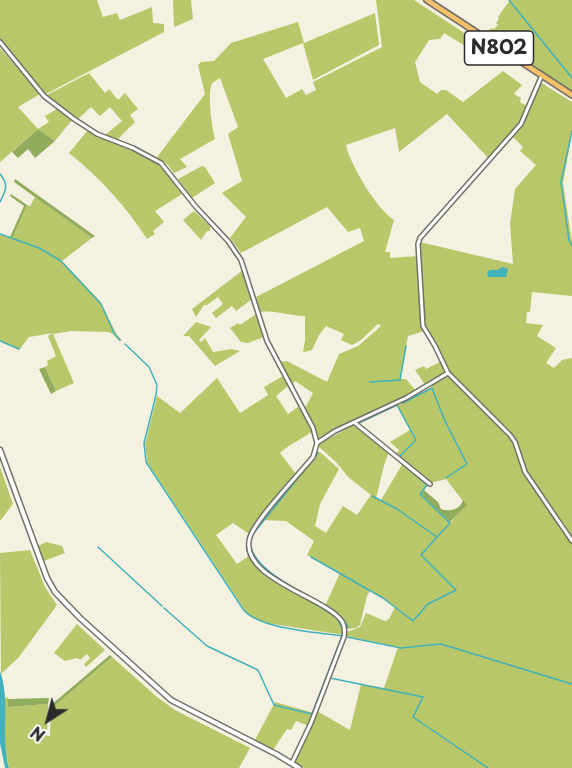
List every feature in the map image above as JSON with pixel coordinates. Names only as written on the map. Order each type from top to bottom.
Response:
[{"type":"main road","name":"N802","points":[[427,0],[572,95]]},
{"type":"street","points":[[0,42],[44,96],[74,120],[97,134],[133,148],[161,163],[196,207],[237,251],[267,341],[313,428],[317,443],[313,457],[256,526],[249,543],[250,553],[264,570],[291,590],[332,612],[341,619],[345,628],[344,637],[311,723],[292,764]]},
{"type":"street","points":[[542,75],[521,124],[420,238],[418,244],[422,321],[448,373],[515,442],[525,472],[572,541]]},
{"type":"street","points":[[317,443],[330,434],[406,398],[448,373]]},
{"type":"street","points":[[355,423],[430,484]]},
{"type":"street","points":[[0,450],[47,578],[55,592],[171,700],[299,768]]},
{"type":"green space","points":[[0,0],[97,0],[103,17],[117,13],[120,20],[152,7],[153,23],[164,24],[164,32],[46,94],[0,42]]},
{"type":"green space","points":[[173,0],[191,0],[193,19],[174,27]]},
{"type":"green space","points":[[376,0],[414,0],[475,40],[467,47],[444,33],[440,39],[429,40],[415,62],[420,82],[437,94],[441,90],[446,90],[463,102],[503,71],[522,85],[514,94],[521,98],[520,102],[527,106],[520,123],[489,159],[447,114],[399,152],[395,128],[346,145],[365,186],[394,220],[385,252],[390,252],[390,258],[418,256],[421,321],[424,331],[408,336],[400,379],[406,379],[416,391],[319,440],[305,408],[313,393],[295,381],[292,385],[280,362],[287,361],[327,382],[339,354],[358,346],[381,326],[378,324],[352,345],[341,340],[344,334],[326,326],[312,350],[304,352],[305,316],[260,312],[256,297],[364,241],[360,228],[348,232],[327,207],[241,253],[230,238],[246,217],[222,193],[242,181],[228,134],[238,127],[220,78],[212,84],[210,94],[215,139],[180,159],[187,167],[174,173],[157,157],[205,94],[198,65],[201,62],[214,61],[231,43],[298,22],[304,43],[375,13],[379,45],[313,80],[303,43],[263,59],[286,98],[302,89],[306,95],[316,90],[313,82],[382,47]]},
{"type":"green space","points":[[510,0],[572,0],[572,92],[485,35],[491,28],[494,29],[498,25],[496,23],[498,17]]},
{"type":"green space","points":[[480,41],[495,51],[482,60],[472,53]]},
{"type":"green space","points":[[0,48],[40,94],[18,107],[38,129],[0,162]]},
{"type":"green space","points":[[89,73],[105,93],[109,89],[118,100],[125,93],[138,109],[130,115],[135,122],[118,139],[105,135],[122,121],[110,107],[100,116],[91,107],[78,119],[47,95]]},
{"type":"green space","points":[[540,82],[572,102],[572,133],[563,183],[572,242],[572,296],[532,292],[530,312],[527,312],[526,323],[543,325],[537,336],[556,348],[546,363],[554,368],[562,360],[572,358],[572,536],[528,474],[517,440],[451,374],[436,343],[424,326],[420,242],[513,264],[510,224],[515,189],[536,165],[520,151],[523,147],[513,137],[524,120]]},
{"type":"green space","points":[[57,109],[72,120],[55,141],[38,129],[49,122],[45,116]]},
{"type":"green space","points":[[38,129],[55,141],[35,158],[28,149],[18,158],[12,152]]},
{"type":"green space","points":[[88,130],[161,163],[184,193],[155,211],[164,222],[153,231],[155,234],[147,239],[111,193],[69,153]]},
{"type":"green space","points":[[202,166],[215,183],[192,198],[178,179]]},
{"type":"green space","points":[[15,179],[95,236],[92,238],[14,182]]},
{"type":"green space","points":[[11,194],[27,205],[13,237],[10,237],[24,206],[10,196]]},
{"type":"green space","points":[[35,197],[92,238],[62,261],[100,301],[117,335],[122,340],[119,341],[108,332],[71,331],[53,334],[74,383],[56,391],[45,367],[48,365],[47,361],[56,356],[48,336],[53,333],[29,337],[19,350],[0,341],[0,235],[13,237],[27,205],[30,206]]},
{"type":"green space","points":[[194,211],[210,226],[210,231],[207,231],[201,240],[183,220]]},
{"type":"green space","points":[[243,270],[251,300],[236,311],[232,306],[216,318],[212,313],[223,304],[218,297],[204,305],[196,317],[192,309]]},
{"type":"green space","points":[[256,314],[264,337],[248,343],[241,342],[230,328],[238,323],[240,325]]},
{"type":"green space","points":[[196,322],[211,327],[199,340],[201,342],[205,338],[213,352],[232,349],[240,351],[215,366],[189,336],[183,336]]},
{"type":"green space","points":[[442,361],[445,374],[425,385],[415,370],[424,366],[426,369]]},
{"type":"green space","points":[[45,367],[56,391],[51,394],[39,369]]},
{"type":"green space","points":[[449,375],[515,441],[527,480],[572,543],[572,768],[304,768],[295,762],[317,711],[350,730],[361,684],[384,688],[398,647],[346,636],[347,632],[360,627],[366,613],[385,621],[389,619],[395,607],[370,590],[360,625],[347,629],[337,614],[325,606],[340,573],[307,555],[314,541],[286,521],[262,520],[316,452],[320,452],[339,469],[320,504],[315,526],[326,533],[343,506],[357,515],[371,495],[348,477],[337,463],[319,447],[319,444],[354,425],[389,452],[376,498],[381,500],[403,463],[428,485],[421,494],[451,522],[466,505],[446,479],[430,483],[396,454],[399,450],[390,442],[410,430],[397,406]]},
{"type":"green space","points":[[283,376],[288,386],[276,396],[288,414],[299,406],[313,431],[280,453],[296,474],[249,534],[233,523],[216,535],[237,564],[250,555],[277,581],[334,614],[340,621],[344,635],[266,623],[248,615],[147,462],[145,444],[157,396],[180,413],[217,378],[240,413],[268,395],[264,387]]},
{"type":"green space","points":[[0,467],[13,504],[0,521]]},
{"type":"green space","points":[[424,490],[438,502],[441,509],[454,509],[463,500],[467,505],[450,522],[421,494]]},
{"type":"green space","points":[[46,542],[62,546],[65,553],[44,561],[38,546]]},
{"type":"green space","points":[[30,550],[45,587],[57,605],[19,657],[1,674],[0,553]]},
{"type":"green space","points":[[77,624],[105,650],[86,667],[84,664],[90,658],[87,654],[80,660],[77,658],[65,661],[54,653]]},
{"type":"green space","points":[[110,655],[112,657],[51,709],[51,705]]},
{"type":"green space","points":[[112,657],[175,710],[250,748],[239,768],[9,768],[4,744],[4,698],[8,697],[8,707],[48,704],[47,736],[50,736],[51,709]]},
{"type":"green space","points":[[49,698],[48,704],[8,707],[7,699]]},
{"type":"green space","points":[[275,702],[314,713],[309,726],[296,721],[291,730],[287,729],[273,750],[255,740]]},
{"type":"water","points":[[503,267],[508,269],[506,277],[489,277],[487,274],[489,270]]},
{"type":"water","points":[[0,671],[5,695],[5,744],[9,768],[5,768],[0,743]]},
{"type":"waterway","points":[[509,0],[572,78]]},
{"type":"waterway","points":[[572,131],[561,182],[569,240],[572,246]]},
{"type":"waterway","points":[[0,174],[5,181],[6,188],[0,202]]},
{"type":"waterway","points":[[0,234],[39,248],[61,261],[101,304],[114,333],[120,340]]},
{"type":"waterway","points":[[0,341],[19,349]]},
{"type":"waterway","points":[[125,344],[149,367],[157,385],[144,443],[146,462],[243,609],[251,616],[274,625],[342,636]]},
{"type":"waterway","points":[[370,382],[400,380],[406,346]]},
{"type":"waterway","points":[[403,403],[432,388],[445,421],[467,464],[446,478]]},
{"type":"waterway","points":[[359,423],[397,405],[416,440],[399,457]]},
{"type":"waterway","points":[[253,534],[318,453]]},
{"type":"waterway","points":[[408,469],[427,485],[420,494],[450,523],[438,536]]},
{"type":"waterway","points":[[311,557],[383,598],[413,621],[428,604],[456,590],[421,555],[437,537],[397,509],[372,496]]},
{"type":"waterway","points":[[98,547],[162,606]]},
{"type":"waterway","points":[[251,548],[266,569],[305,595]]},
{"type":"waterway","points":[[275,580],[332,614]]},
{"type":"waterway","points":[[309,597],[336,613],[348,627]]},
{"type":"waterway","points":[[164,608],[207,646],[258,670],[274,705],[312,714],[342,636],[343,630],[338,620]]},
{"type":"waterway","points":[[347,637],[401,648],[441,644],[572,684]]},
{"type":"waterway","points":[[330,678],[423,697],[413,717],[488,768]]}]
